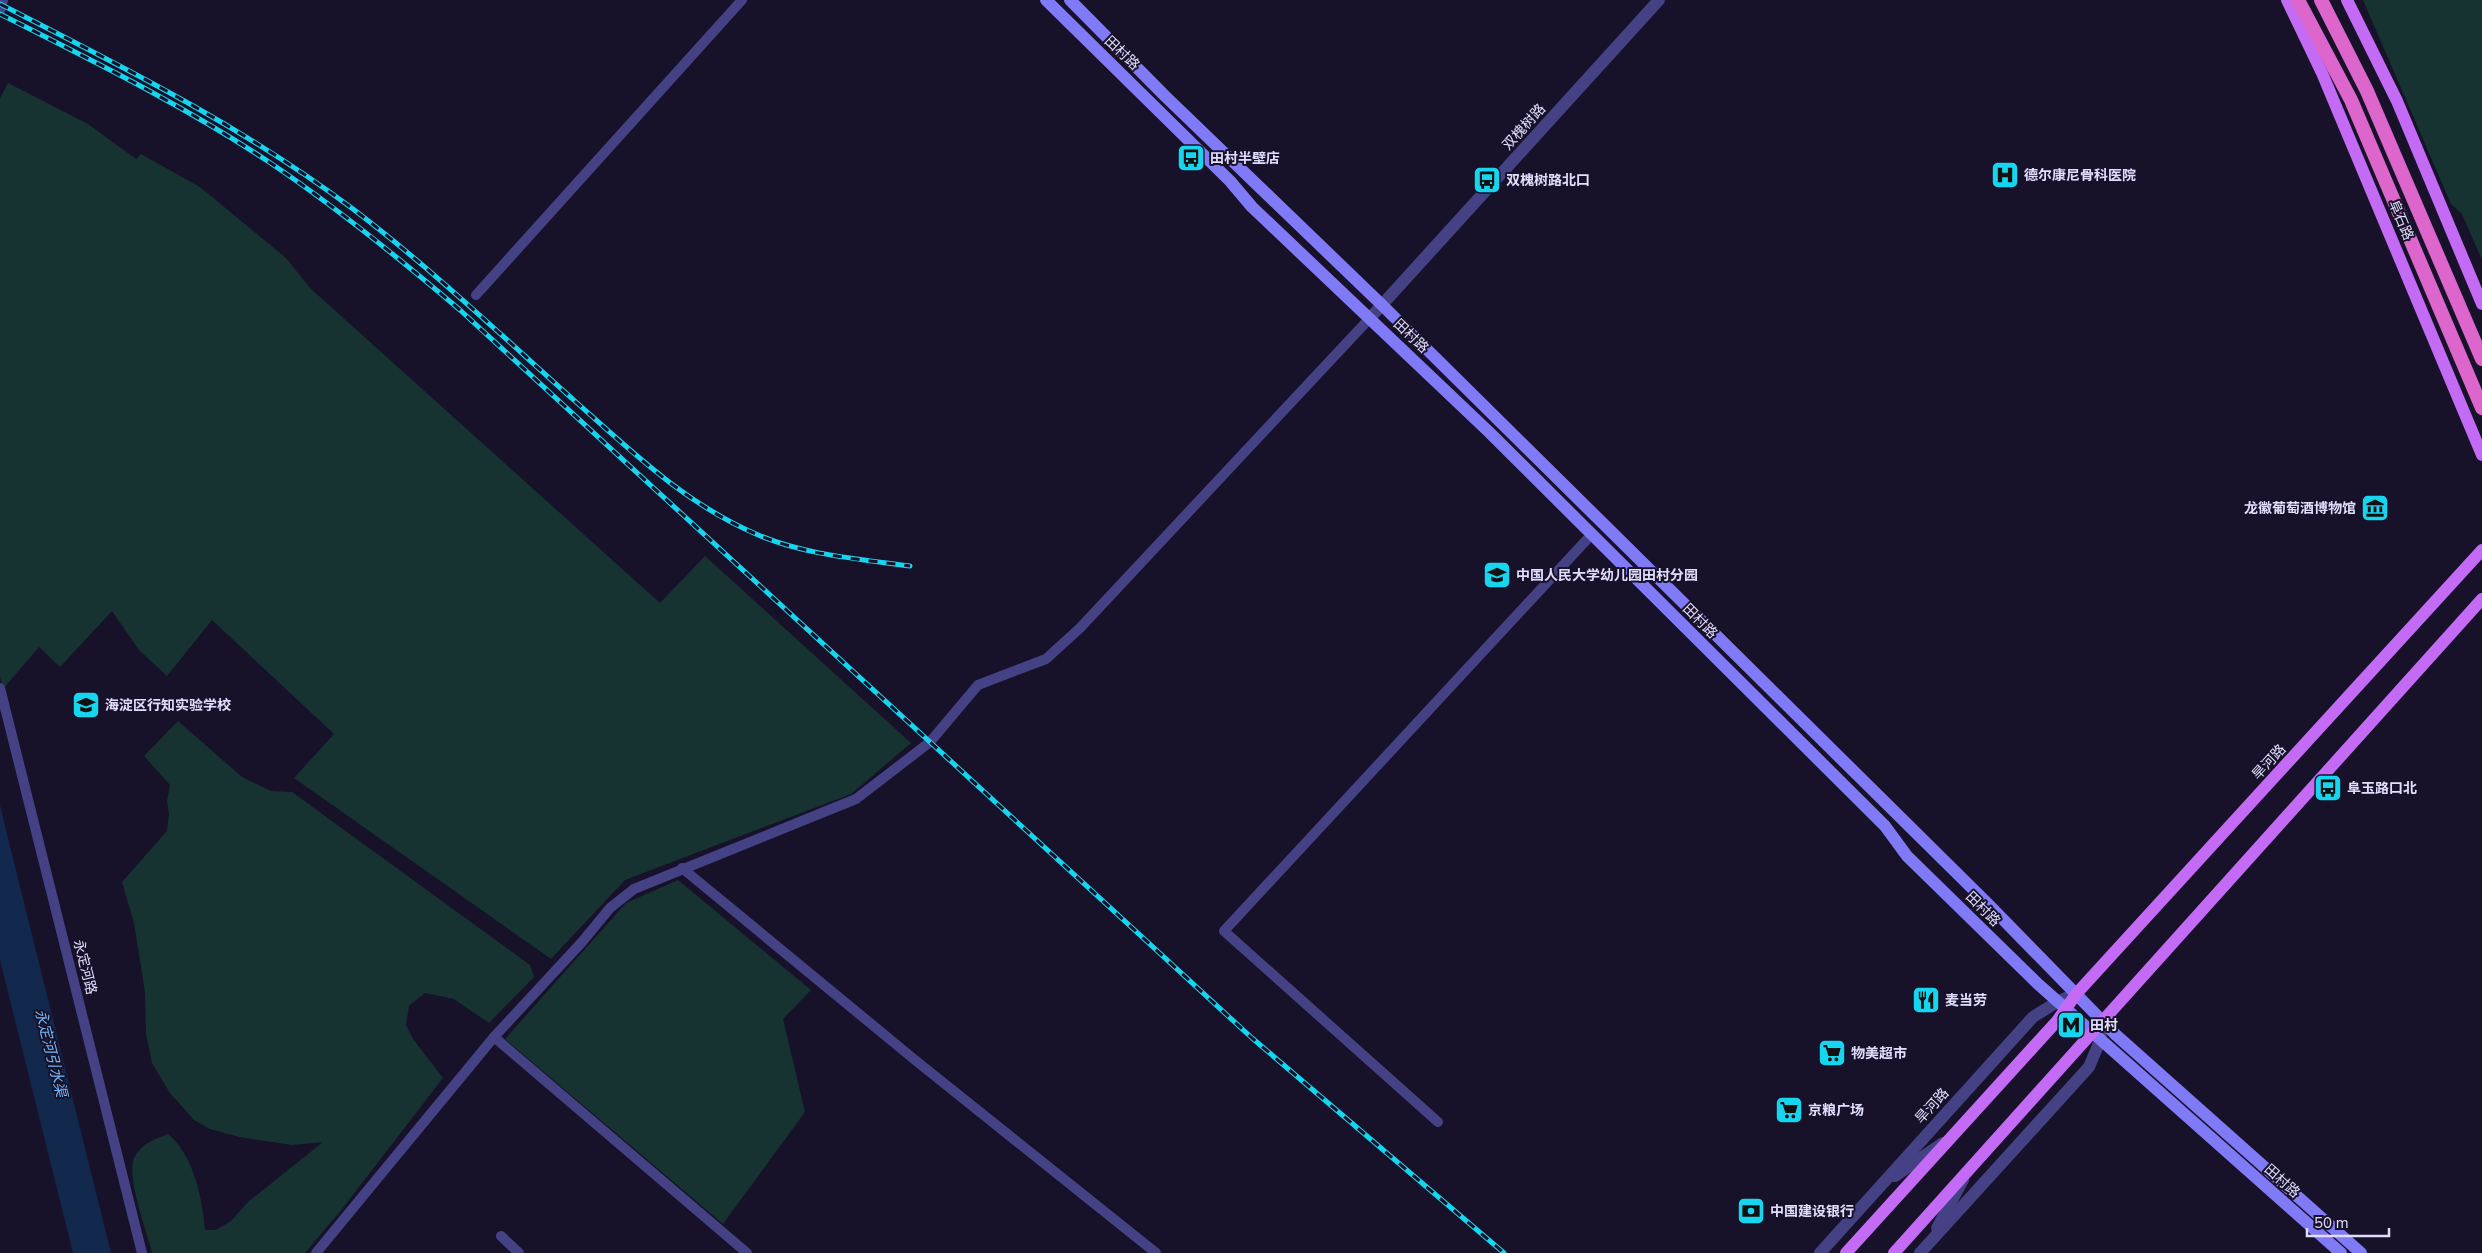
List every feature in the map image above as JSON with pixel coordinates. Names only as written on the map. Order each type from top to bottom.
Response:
[{"type":"highway","name":"阜石路","points":[[2298,0],[2351,100],[2482,408]]},
{"type":"highway","name":"阜石路","points":[[2321,0],[2368,91],[2482,359]]},
{"type":"main road","name":"田村路","points":[[1046,0],[1230,182],[1252,207],[1357,308],[1370,318],[1592,534],[1885,826],[1907,856],[2062,1006],[2341,1253]]},
{"type":"main road","name":"田村路","points":[[1070,0],[1165,96],[1382,305],[2077,993],[2102,1020],[2220,1129],[2361,1253]]},
{"type":"main road","name":"阜石路","points":[[2287,0],[2322,73],[2482,455]]},
{"type":"main road","points":[[2347,0],[2396,101],[2482,304]]},
{"type":"main road","name":"旱河路","points":[[1846,1253],[1953,1136],[2062,1006],[2077,993],[2482,550]]},
{"type":"main road","points":[[1894,1253],[1970,1168],[2095,1036],[2102,1020],[2482,599]]},
{"type":"street","points":[[0,11],[3,0]]},
{"type":"street","points":[[476,295],[742,0]]},
{"type":"street","name":"双槐树路","points":[[1370,318],[1659,0]]},
{"type":"street","points":[[316,1253],[494,1037],[610,908],[634,889],[856,799],[930,742],[978,686],[1046,659],[1080,628],[1370,318]]},
{"type":"street","points":[[1438,1122],[1224,931],[1592,534]]},
{"type":"street","name":"永定河路","points":[[0,688],[142,1253]]},
{"type":"street","points":[[682,868],[915,1060],[1156,1253]]},
{"type":"street","name":"旱河路","points":[[1820,1253],[2033,1016],[2062,1006]]},
{"type":"street","points":[[1924,1249],[2089,1067],[2095,1036]]},
{"type":"street","points":[[494,1037],[747,1253]]},
{"type":"street","points":[[1879,1187],[1953,1136]]},
{"type":"street","points":[[1924,1249],[1970,1168]]},
{"type":"street","points":[[501,1236],[518,1253]]},
{"type":"green space","points":[[2363,0],[2482,0],[2482,260],[2462,214],[2451,204]]},
{"type":"green space","points":[[8,83],[88,124],[136,159],[141,154],[200,187],[286,258],[310,288],[660,603],[705,556],[911,743],[851,794],[625,880],[551,959],[294,778],[334,734],[212,620],[167,676],[139,650],[112,611],[60,667],[39,647],[3,689],[0,677],[0,98]]},
{"type":"green space","points":[[178,721],[242,777],[271,791],[292,792],[530,965],[534,977],[489,1023],[454,999],[425,993],[409,1006],[406,1025],[413,1039],[443,1078],[342,1209],[305,1253],[152,1253],[138,1205],[132,1167],[134,1158],[144,1146],[168,1134],[177,1143],[190,1165],[202,1204],[205,1230],[216,1230],[231,1221],[248,1202],[323,1142],[292,1145],[239,1137],[210,1129],[194,1120],[170,1093],[152,1063],[146,1034],[145,992],[134,923],[122,882],[167,831],[169,814],[167,801],[170,785],[144,756]]},
{"type":"green space","points":[[678,880],[811,990],[783,1019],[805,1112],[723,1224],[505,1039],[626,903]]},
{"type":"water","name":"永定河引水渠","points":[[0,805],[111,1253],[73,1253],[0,960]]},
{"type":"railway","points":[[0,4],[181,99],[225,124],[312,179],[411,255],[639,458],[706,508],[756,534],[793,547],[812,552],[910,566]]},
{"type":"railway","points":[[0,14],[136,84],[236,141],[319,197],[414,271],[460,310],[1252,1038],[1504,1253]]},
{"type":"place","name":"田村半壁店","points":[[1191,158]]},
{"type":"place","name":"德尔康尼骨科医院","points":[[2005,175]]},
{"type":"place","name":"双槐树路北口","points":[[1487,180]]},
{"type":"place","name":"龙徽葡萄酒博物馆","points":[[2375,508]]},
{"type":"place","name":"中国人民大学幼儿园田村分园","points":[[1497,575]]},
{"type":"place","name":"海淀区行知实验学校","points":[[86,705]]},
{"type":"place","name":"阜玉路口北","points":[[2328,788]]},
{"type":"place","name":"麦当劳","points":[[1926,1000]]},
{"type":"place","name":"田村","points":[[2071,1025]]},
{"type":"place","name":"物美超市","points":[[1832,1053]]},
{"type":"place","name":"京粮广场","points":[[1789,1110]]},
{"type":"place","name":"中国建设银行","points":[[1751,1211]]}]
